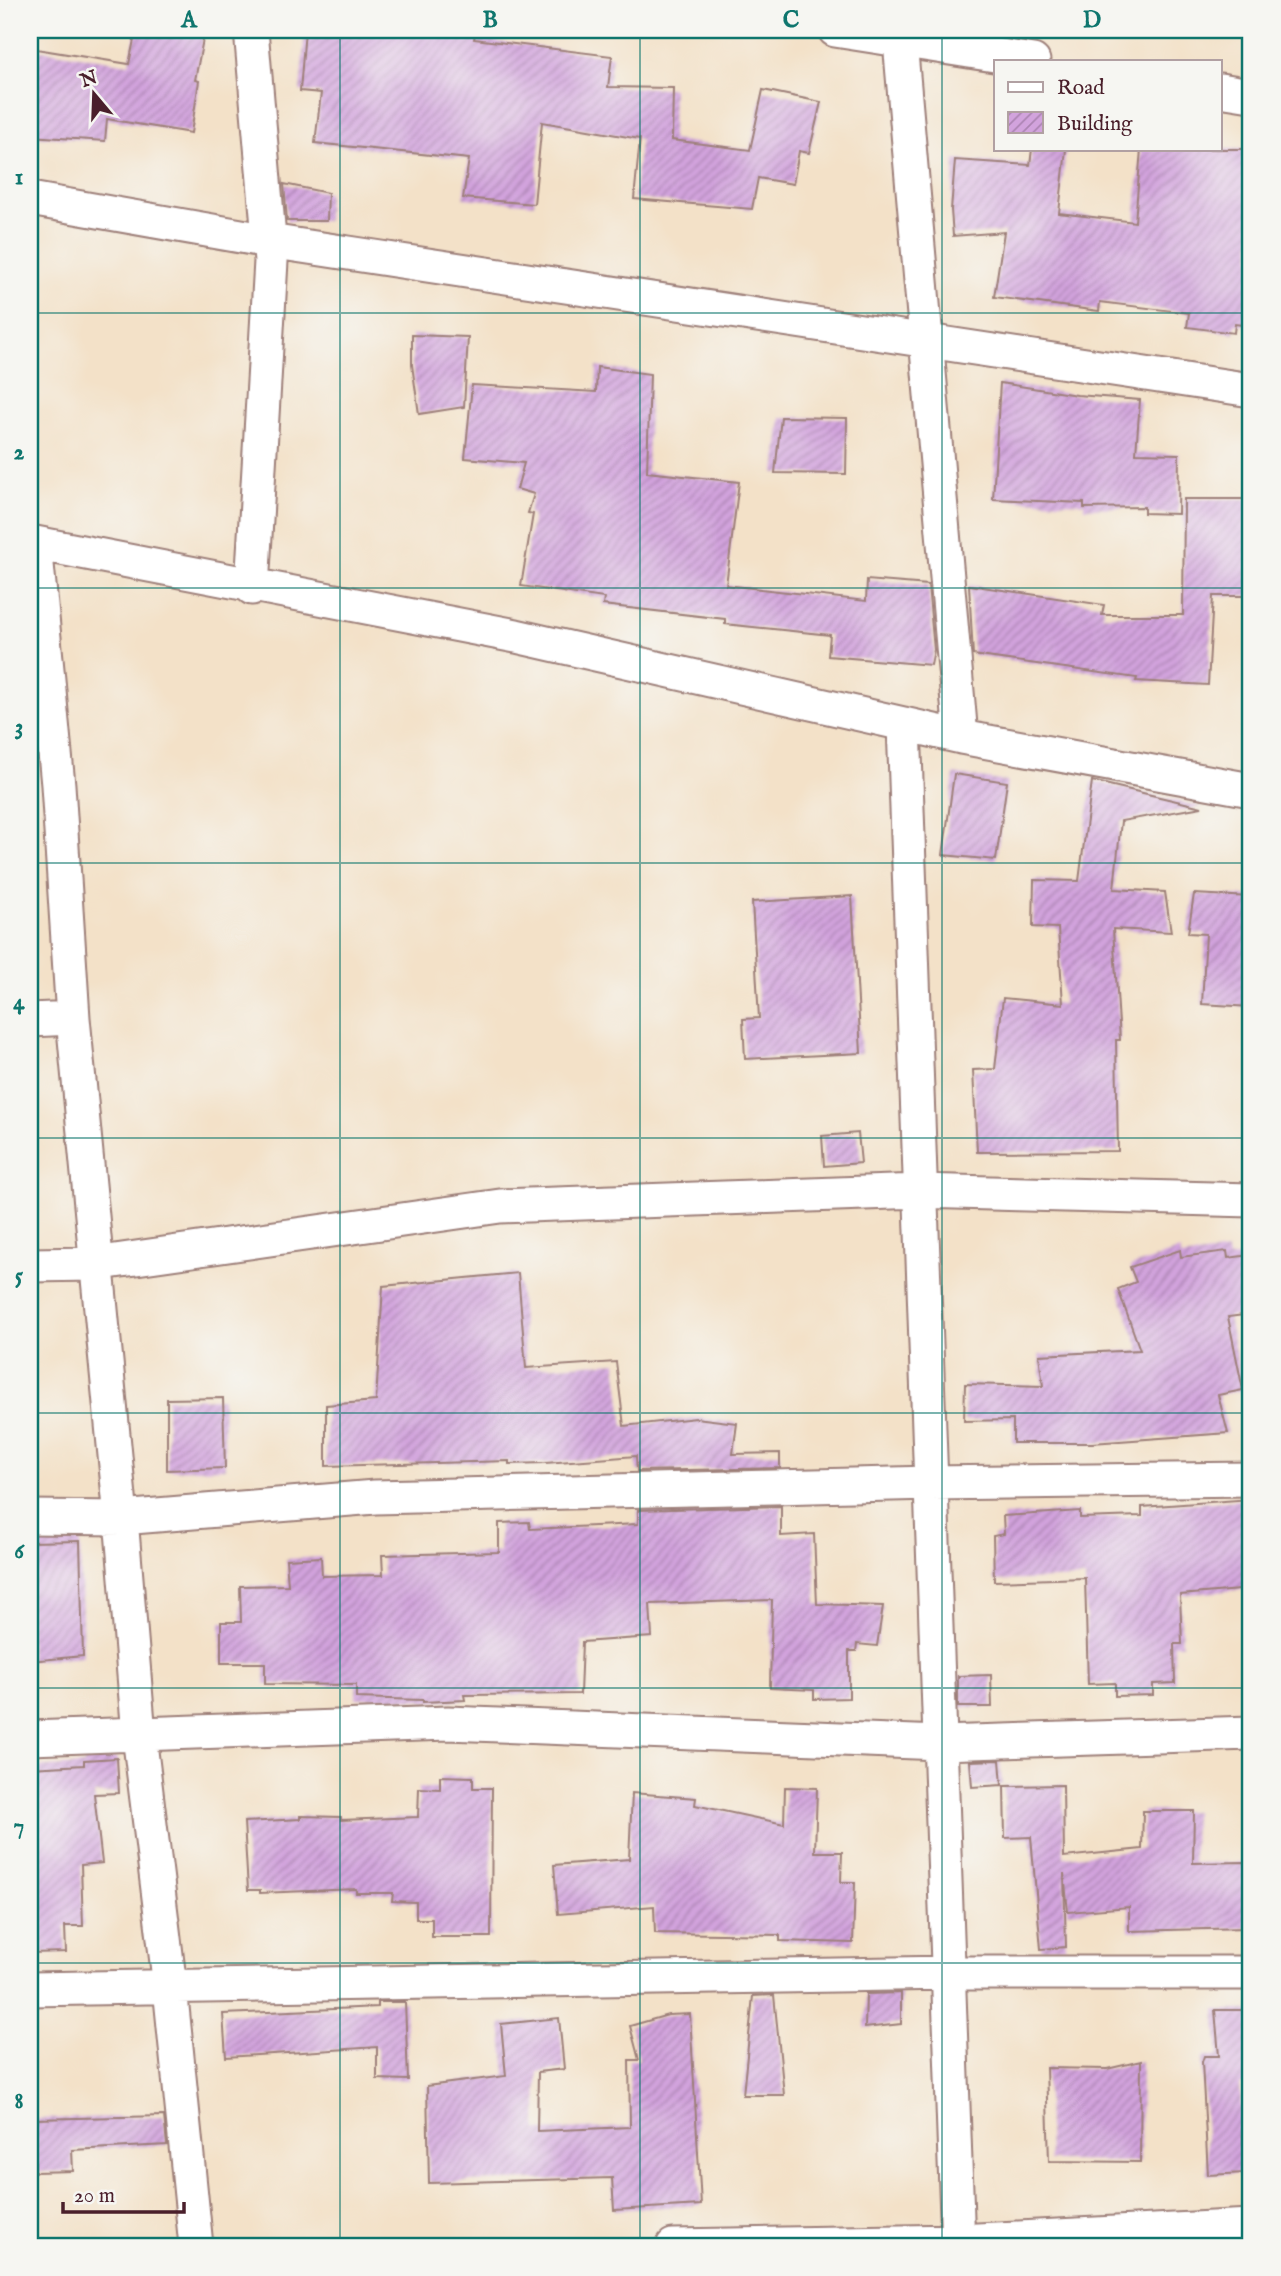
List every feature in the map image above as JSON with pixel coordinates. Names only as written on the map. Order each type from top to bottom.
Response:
[{"type":"street","points":[[251,30],[271,261],[252,587]]},
{"type":"street","points":[[835,30],[899,35],[1028,60]]},
{"type":"street","points":[[899,35],[961,737]]},
{"type":"street","points":[[1222,90],[1251,95]]},
{"type":"street","points":[[30,199],[270,242],[1251,390]]},
{"type":"street","points":[[196,2246],[170,1987],[139,1735],[73,1018],[44,786],[32,543],[516,636],[961,737],[1251,790]]},
{"type":"street","points":[[904,724],[958,2244]]},
{"type":"street","points":[[30,1020],[73,1018]]},
{"type":"street","points":[[30,1265],[94,1264],[500,1206],[920,1191],[1251,1200]]},
{"type":"street","points":[[30,1517],[121,1518],[375,1497],[931,1483],[1251,1479]]},
{"type":"street","points":[[30,1738],[448,1723],[940,1743],[1251,1733]]},
{"type":"street","points":[[30,1989],[948,1973],[1251,1973]]},
{"type":"street","points":[[673,2246],[958,2244],[1251,2226]]},
{"type":"building","points":[[136,30],[181,30],[204,34],[195,80],[199,81],[191,133],[107,119],[105,141],[30,136],[30,48],[129,64]]},
{"type":"building","points":[[305,30],[476,30],[474,39],[612,56],[608,87],[673,88],[672,140],[750,150],[763,90],[821,102],[809,153],[799,151],[793,184],[758,178],[752,209],[634,199],[640,139],[542,122],[534,204],[463,198],[469,159],[315,143],[321,93],[300,91]]},
{"type":"building","points":[[1251,149],[1251,326],[1235,324],[1234,333],[1187,327],[1189,313],[1100,302],[1099,311],[994,297],[1004,232],[953,236],[951,210],[955,160],[1030,165],[1032,150],[1066,150],[1059,213],[1135,222],[1141,150]]},
{"type":"building","points":[[284,184],[328,193],[327,221],[287,221]]},
{"type":"building","points":[[412,335],[468,337],[464,407],[419,414],[412,365]]},
{"type":"building","points":[[597,367],[650,374],[647,472],[739,482],[726,585],[866,601],[867,580],[928,585],[934,650],[931,665],[828,656],[830,635],[725,624],[725,619],[603,605],[604,598],[521,586],[533,514],[528,513],[534,494],[517,489],[524,463],[465,458],[472,385],[596,392]]},
{"type":"building","points":[[1000,383],[1077,395],[1140,400],[1136,453],[1179,454],[1178,514],[1144,513],[1144,507],[1084,508],[1084,503],[993,499]]},
{"type":"building","points":[[781,417],[847,418],[846,474],[775,473]]},
{"type":"building","points":[[1184,499],[1251,499],[1251,596],[1213,596],[1208,685],[1136,681],[1137,678],[973,655],[969,585],[1104,605],[1102,615],[1183,615]]},
{"type":"building","points":[[954,774],[1007,782],[996,860],[943,855]]},
{"type":"building","points":[[1092,781],[1202,807],[1121,821],[1114,889],[1165,892],[1171,932],[1113,929],[1120,1040],[1116,1040],[1118,1151],[977,1152],[973,1070],[995,1069],[1003,998],[1063,1004],[1058,928],[1033,927],[1034,880],[1079,881]]},
{"type":"building","points":[[1194,894],[1251,897],[1251,1007],[1202,1004],[1206,934],[1188,933]]},
{"type":"building","points":[[852,896],[861,1053],[745,1059],[743,1019],[759,1018],[752,902]]},
{"type":"building","points":[[858,1133],[861,1163],[824,1166],[822,1136]]},
{"type":"building","points":[[1180,1250],[1181,1257],[1227,1251],[1228,1258],[1251,1255],[1251,1314],[1228,1317],[1243,1390],[1218,1395],[1228,1433],[1092,1443],[1013,1443],[1013,1420],[964,1421],[965,1384],[1043,1386],[1039,1355],[1140,1350],[1118,1289],[1136,1282],[1130,1267]]},
{"type":"building","points":[[518,1273],[526,1368],[616,1362],[624,1426],[696,1418],[737,1423],[733,1454],[780,1453],[780,1468],[637,1471],[636,1456],[545,1463],[509,1464],[509,1461],[326,1466],[326,1405],[376,1401],[383,1286]]},
{"type":"building","points":[[223,1398],[225,1468],[167,1470],[167,1399]]},
{"type":"building","points":[[1251,1499],[1251,1589],[1180,1595],[1182,1644],[1174,1644],[1175,1683],[1153,1684],[1153,1695],[1115,1696],[1115,1683],[1088,1684],[1085,1578],[994,1581],[993,1536],[1004,1534],[1003,1516],[1080,1511],[1080,1518],[1142,1516],[1142,1507]]},
{"type":"building","points":[[781,1506],[781,1536],[814,1534],[817,1604],[883,1606],[877,1646],[857,1644],[856,1651],[849,1651],[849,1698],[814,1699],[814,1690],[770,1688],[772,1600],[650,1604],[652,1637],[582,1642],[580,1694],[464,1695],[465,1700],[423,1702],[356,1698],[356,1685],[265,1684],[265,1663],[221,1663],[221,1622],[241,1622],[240,1586],[288,1585],[286,1559],[321,1557],[322,1576],[383,1575],[382,1555],[499,1552],[499,1523],[529,1522],[530,1529],[638,1524],[638,1510]]},
{"type":"building","points":[[80,1541],[83,1656],[30,1661],[30,1542]]},
{"type":"building","points":[[991,1675],[992,1707],[958,1707],[958,1676]]},
{"type":"building","points":[[117,1758],[119,1793],[94,1794],[102,1863],[81,1865],[83,1926],[65,1926],[66,1952],[30,1953],[30,1768],[84,1765],[84,1760]]},
{"type":"building","points":[[1000,1760],[1002,1785],[972,1787],[970,1761]]},
{"type":"building","points":[[440,1776],[473,1777],[473,1788],[492,1788],[491,1937],[432,1937],[432,1919],[416,1919],[416,1902],[392,1901],[393,1893],[356,1893],[356,1889],[260,1893],[260,1890],[248,1890],[244,1822],[300,1819],[300,1816],[341,1817],[341,1820],[418,1817],[419,1788],[440,1789]]},
{"type":"building","points":[[1063,1785],[1064,1857],[1142,1849],[1143,1811],[1194,1811],[1193,1863],[1245,1862],[1246,1928],[1129,1931],[1129,1907],[1068,1912],[1064,1873],[1066,1947],[1041,1949],[1031,1837],[1005,1838],[1004,1786]]},
{"type":"building","points":[[785,1787],[817,1788],[815,1852],[842,1852],[841,1882],[855,1882],[853,1943],[780,1941],[780,1935],[655,1933],[654,1906],[558,1914],[554,1865],[629,1859],[632,1793],[696,1798],[695,1805],[784,1824]]},
{"type":"building","points":[[901,1993],[901,2024],[865,2028],[866,1994]]},
{"type":"building","points":[[774,1995],[784,2095],[743,2095],[753,1996]]},
{"type":"building","points":[[378,2002],[405,2002],[408,2080],[377,2079],[377,2047],[226,2057],[223,2014],[378,2007]]},
{"type":"building","points":[[1215,2010],[1251,2010],[1251,2085],[1240,2085],[1245,2173],[1208,2175],[1202,2062],[1204,2056],[1219,2056]]},
{"type":"building","points":[[690,2014],[701,2205],[614,2210],[612,2178],[429,2183],[427,2086],[506,2076],[501,2024],[559,2018],[564,2069],[538,2072],[537,2131],[630,2127],[629,2060],[639,2060],[630,2026],[668,2015]]},
{"type":"building","points":[[1141,2061],[1140,2162],[1049,2161],[1046,2068],[1107,2069]]},
{"type":"building","points":[[164,2116],[167,2145],[72,2150],[73,2171],[35,2172],[34,2119]]}]
